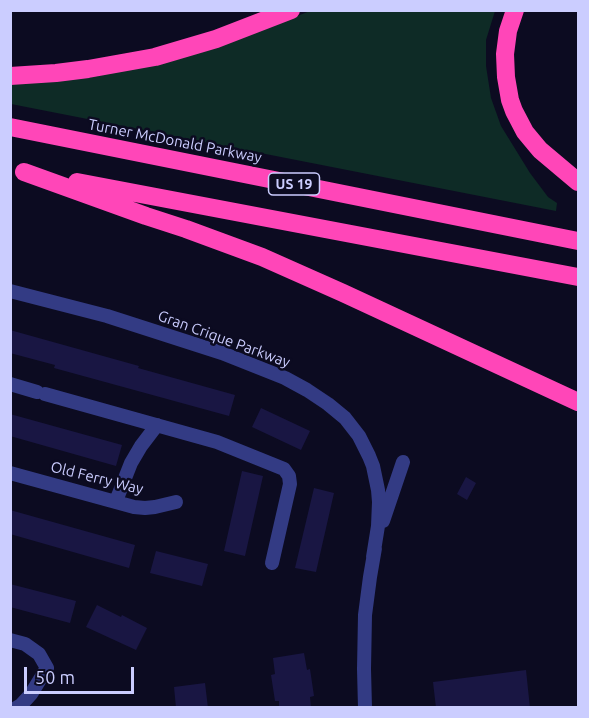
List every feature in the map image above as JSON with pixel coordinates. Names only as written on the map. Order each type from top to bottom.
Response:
[{"type":"highway","points":[[10,76],[56,74],[155,57],[216,39],[291,10]]},
{"type":"highway","points":[[515,10],[504,54],[510,100],[514,111],[525,132],[540,150],[579,182]]},
{"type":"highway","name":"Turner McDonald Parkway","points":[[10,127],[579,241]]},
{"type":"highway","points":[[17,170],[579,277]]},
{"type":"highway","points":[[17,170],[262,257],[579,402]]},
{"type":"street","name":"Gran Crique Parkway","points":[[10,291],[107,316],[222,353],[285,378],[318,396],[352,427],[365,446],[373,466],[378,490],[379,514],[373,557]]},
{"type":"street","points":[[10,384],[226,445],[281,467],[288,472],[290,484],[272,563]]},
{"type":"street","points":[[116,501],[131,463],[157,425]]},
{"type":"street","points":[[365,708],[364,633],[373,557],[403,462]]},
{"type":"street","name":"Old Ferry Way","points":[[10,473],[145,508],[176,502]]},
{"type":"street","points":[[10,640],[25,644],[39,654],[47,668],[31,694],[16,708]]},
{"type":"green space","points":[[310,11],[495,11],[486,40],[486,66],[491,98],[501,126],[530,173],[548,197],[557,203],[556,211],[11,104],[10,84],[277,24]]},
{"type":"building","points":[[10,330],[235,395],[229,416],[54,368],[55,365],[10,353]]},
{"type":"building","points":[[261,408],[310,431],[301,450],[252,427]]},
{"type":"building","points":[[10,414],[122,445],[116,466],[10,436]]},
{"type":"building","points":[[242,471],[263,476],[245,556],[224,551]]},
{"type":"building","points":[[466,477],[476,483],[467,500],[457,494]]},
{"type":"building","points":[[314,488],[334,493],[316,572],[295,568]]},
{"type":"building","points":[[10,510],[135,545],[129,568],[10,534]]},
{"type":"building","points":[[156,551],[208,564],[202,586],[150,573]]},
{"type":"building","points":[[10,584],[76,601],[70,623],[10,607]]},
{"type":"building","points":[[97,605],[147,628],[136,650],[86,627]]},
{"type":"building","points":[[304,653],[307,670],[310,669],[314,696],[310,697],[311,708],[279,708],[279,701],[275,701],[271,675],[275,674],[273,658]]},
{"type":"building","points":[[526,670],[530,708],[436,708],[433,682]]},
{"type":"building","points":[[205,683],[208,708],[176,708],[174,687]]}]
